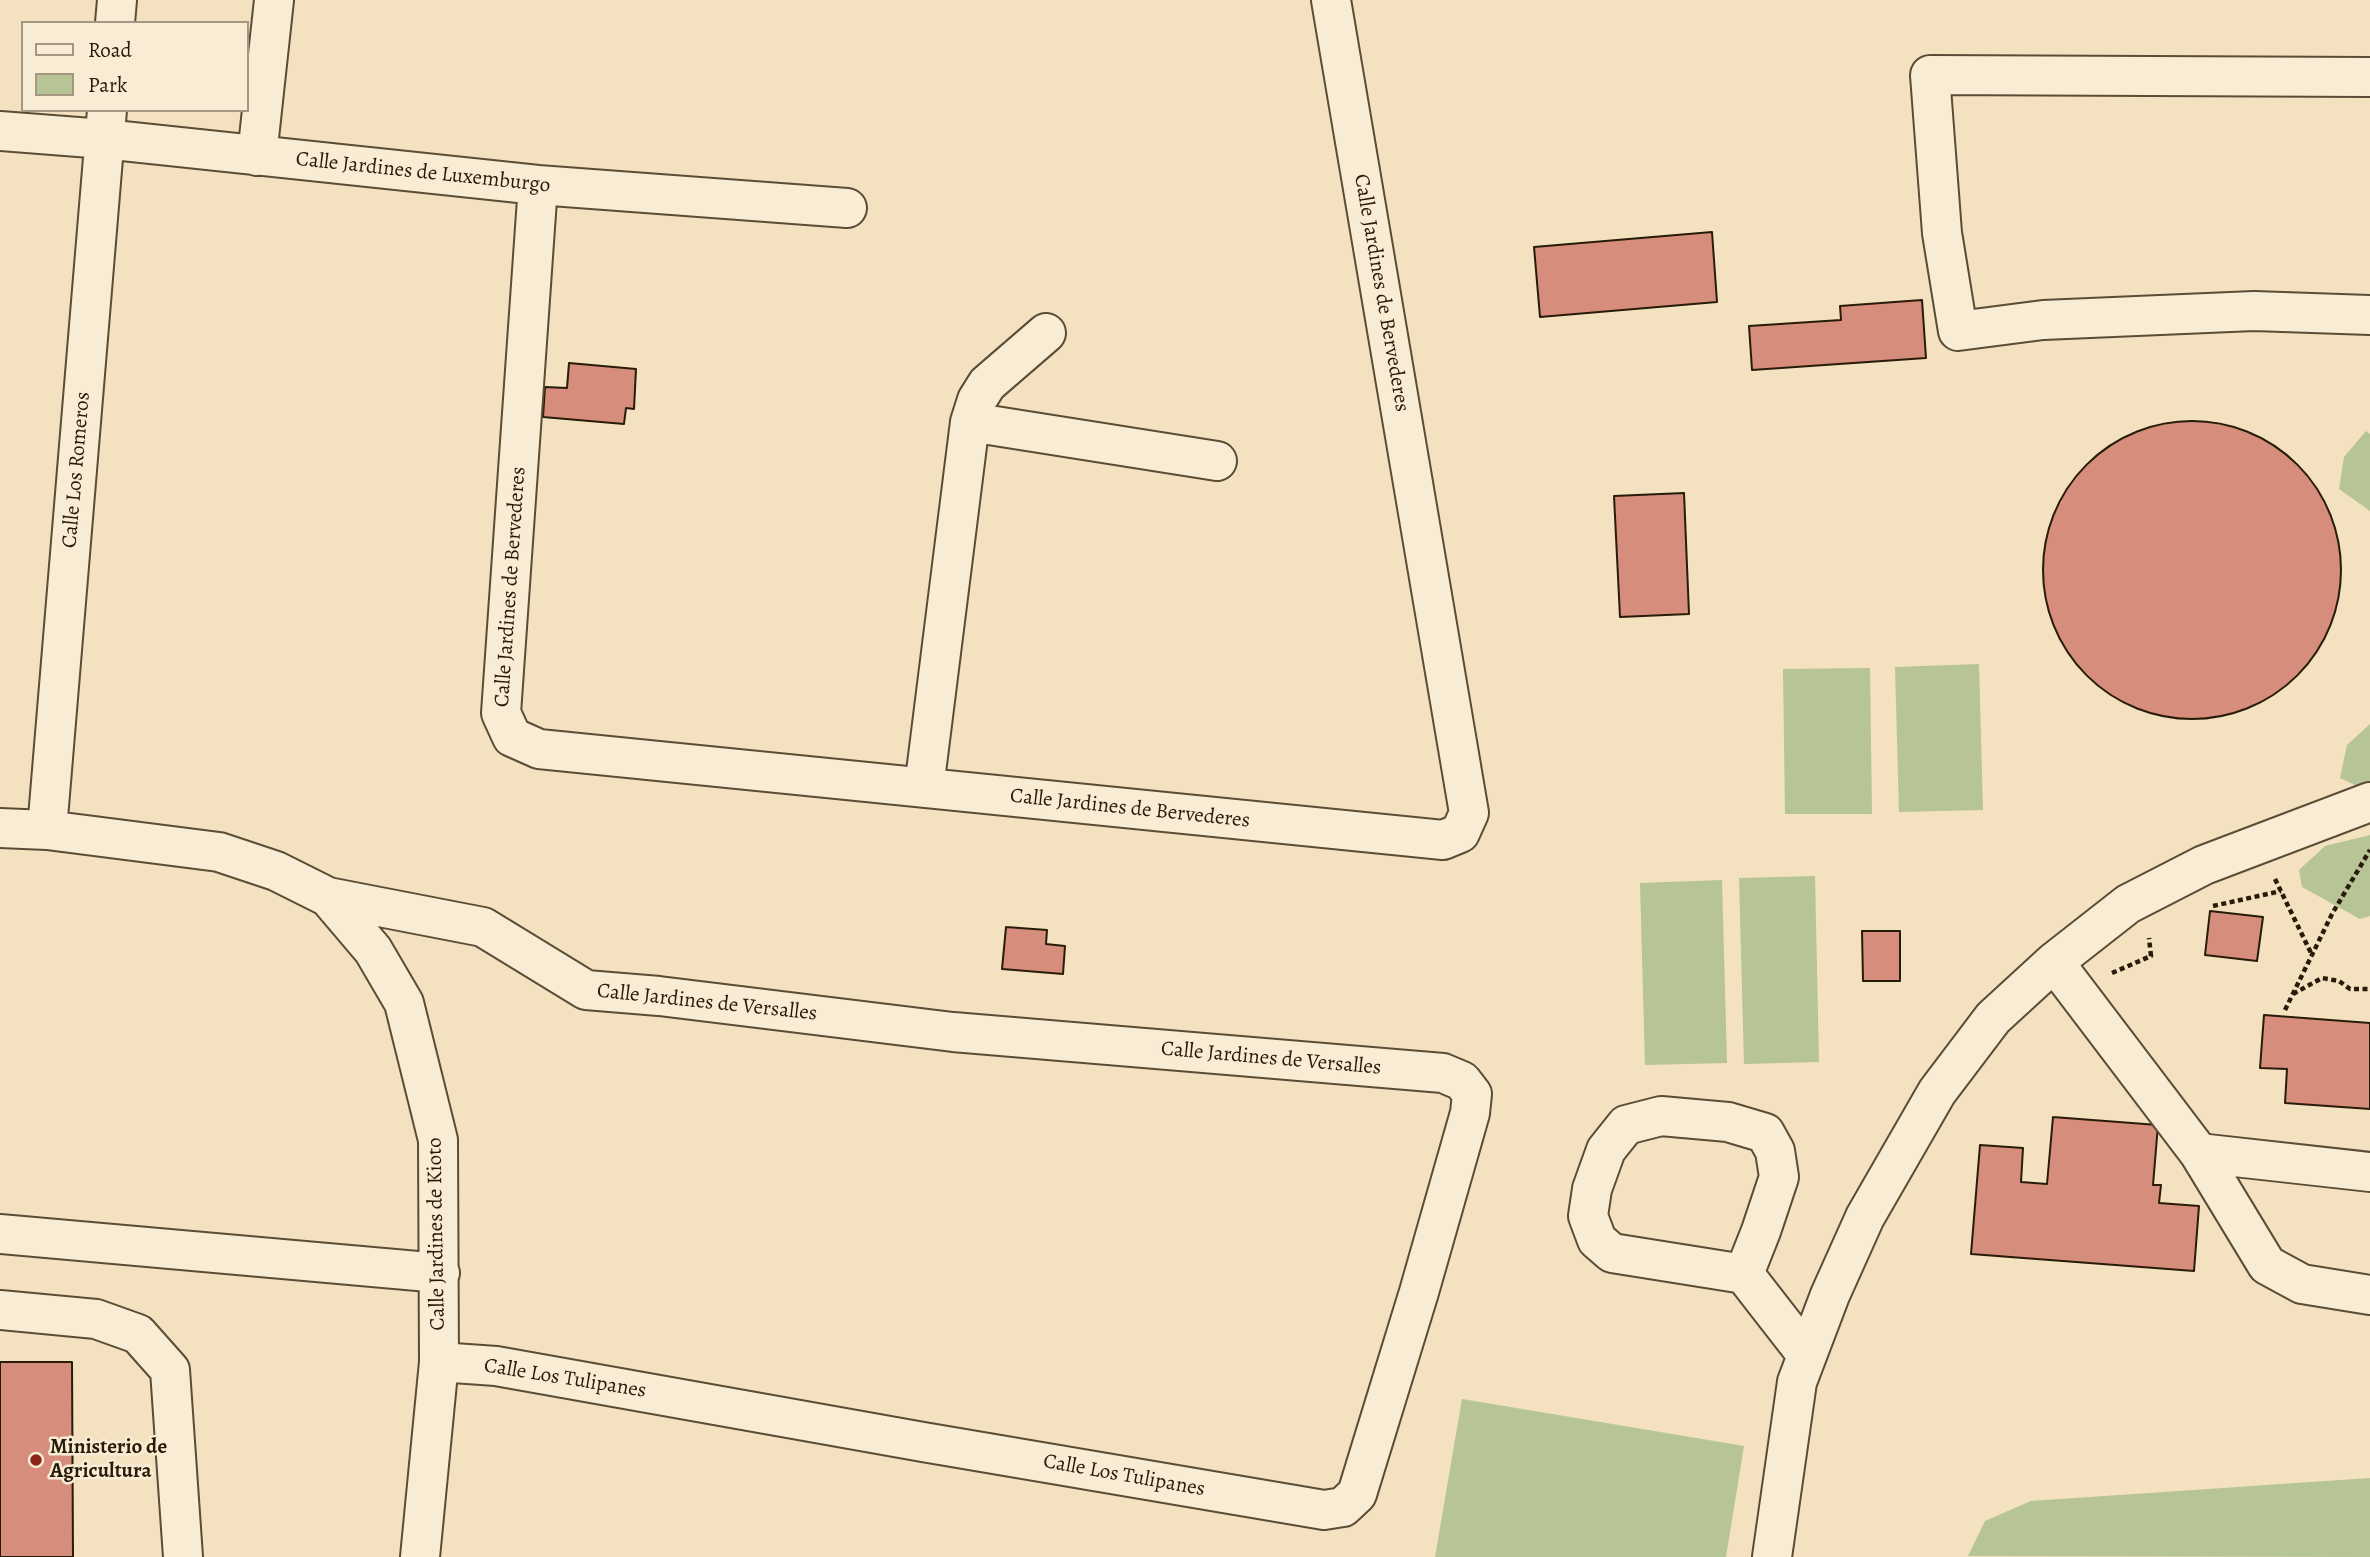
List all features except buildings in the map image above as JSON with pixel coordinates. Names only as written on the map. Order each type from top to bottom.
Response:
[{"type":"street","points":[[114,21],[117,0]]},
{"type":"street","points":[[257,156],[275,0]]},
{"type":"street","name":"Calle Jardines de Bervederes","points":[[538,185],[501,713],[512,737],[539,749],[1443,840],[1460,833],[1469,813],[1331,0]]},
{"type":"street","points":[[2370,77],[1930,75],[1942,233],[1958,331],[2043,320],[2254,311],[2370,315]]},
{"type":"street","name":"Calle Jardines de Luxemburgo","points":[[0,131],[106,125],[257,156],[538,185],[848,208]]},
{"type":"street","name":"Calle Los Romeros","points":[[47,830],[106,125]]},
{"type":"street","points":[[924,788],[971,422],[977,400],[987,384],[1046,333]]},
{"type":"street","points":[[971,422],[1217,461]]},
{"type":"street","points":[[1772,1557],[1797,1382],[1807,1355],[1865,1217],[1937,1092],[1993,1018],[2054,962],[2128,904],[2204,865],[2370,802]]},
{"type":"street","name":"Calle Jardines de Versalles","points":[[0,828],[47,830],[219,852],[276,871],[328,897],[483,928],[586,990],[659,996],[953,1032],[1443,1073]]},
{"type":"street","name":"Calle Jardines de Kioto","points":[[328,897],[373,950],[404,1003],[438,1140],[439,1362],[420,1557]]},
{"type":"street","points":[[2054,962],[2199,1153],[2267,1265],[2302,1284],[2370,1295]]},
{"type":"street","name":"Calle Los Tulipanes","points":[[439,1362],[496,1366],[1324,1510],[1343,1507],[1357,1494],[1470,1114],[1472,1094],[1462,1081],[1443,1073]]},
{"type":"street","points":[[1744,1274],[1779,1177],[1775,1150],[1765,1133],[1728,1122],[1661,1116],[1626,1125],[1605,1150],[1592,1189],[1588,1216],[1597,1240],[1612,1253],[1744,1274],[1807,1355]]},
{"type":"street","points":[[2199,1153],[2370,1172]]},
{"type":"street","points":[[0,1234],[440,1273]]},
{"type":"street","points":[[0,1310],[96,1319],[138,1334],[170,1370],[183,1557]]},
{"type":"path","points":[[2285,1010],[2332,914],[2370,850]]},
{"type":"path","points":[[2274,876],[2312,954]]},
{"type":"path","points":[[2205,907],[2281,891]]},
{"type":"path","points":[[2110,974],[2151,956],[2149,934]]},
{"type":"path","points":[[2292,995],[2322,978],[2339,981],[2350,989],[2370,989]]},
{"type":"green space","points":[[2366,431],[2370,434],[2370,511],[2339,489],[2344,457]]},
{"type":"green space","points":[[1979,664],[1983,810],[1899,812],[1895,667]]},
{"type":"green space","points":[[1870,668],[1872,814],[1785,814],[1783,669]]},
{"type":"green space","points":[[2370,724],[2370,792],[2340,778],[2347,745]]},
{"type":"green space","points":[[2370,835],[2370,916],[2360,919],[2302,887],[2299,870],[2325,846]]},
{"type":"green space","points":[[1815,876],[1819,1062],[1744,1064],[1739,878]]},
{"type":"green space","points":[[1722,880],[1727,1063],[1645,1065],[1640,883]]},
{"type":"green space","points":[[1462,1399],[1744,1446],[1726,1557],[1435,1557]]},
{"type":"green space","points":[[2370,1478],[2370,1557],[1968,1556],[1985,1521],[2031,1501]]},
{"type":"place","name":"Ministerio de Agricultura","points":[[36,1460]]}]
